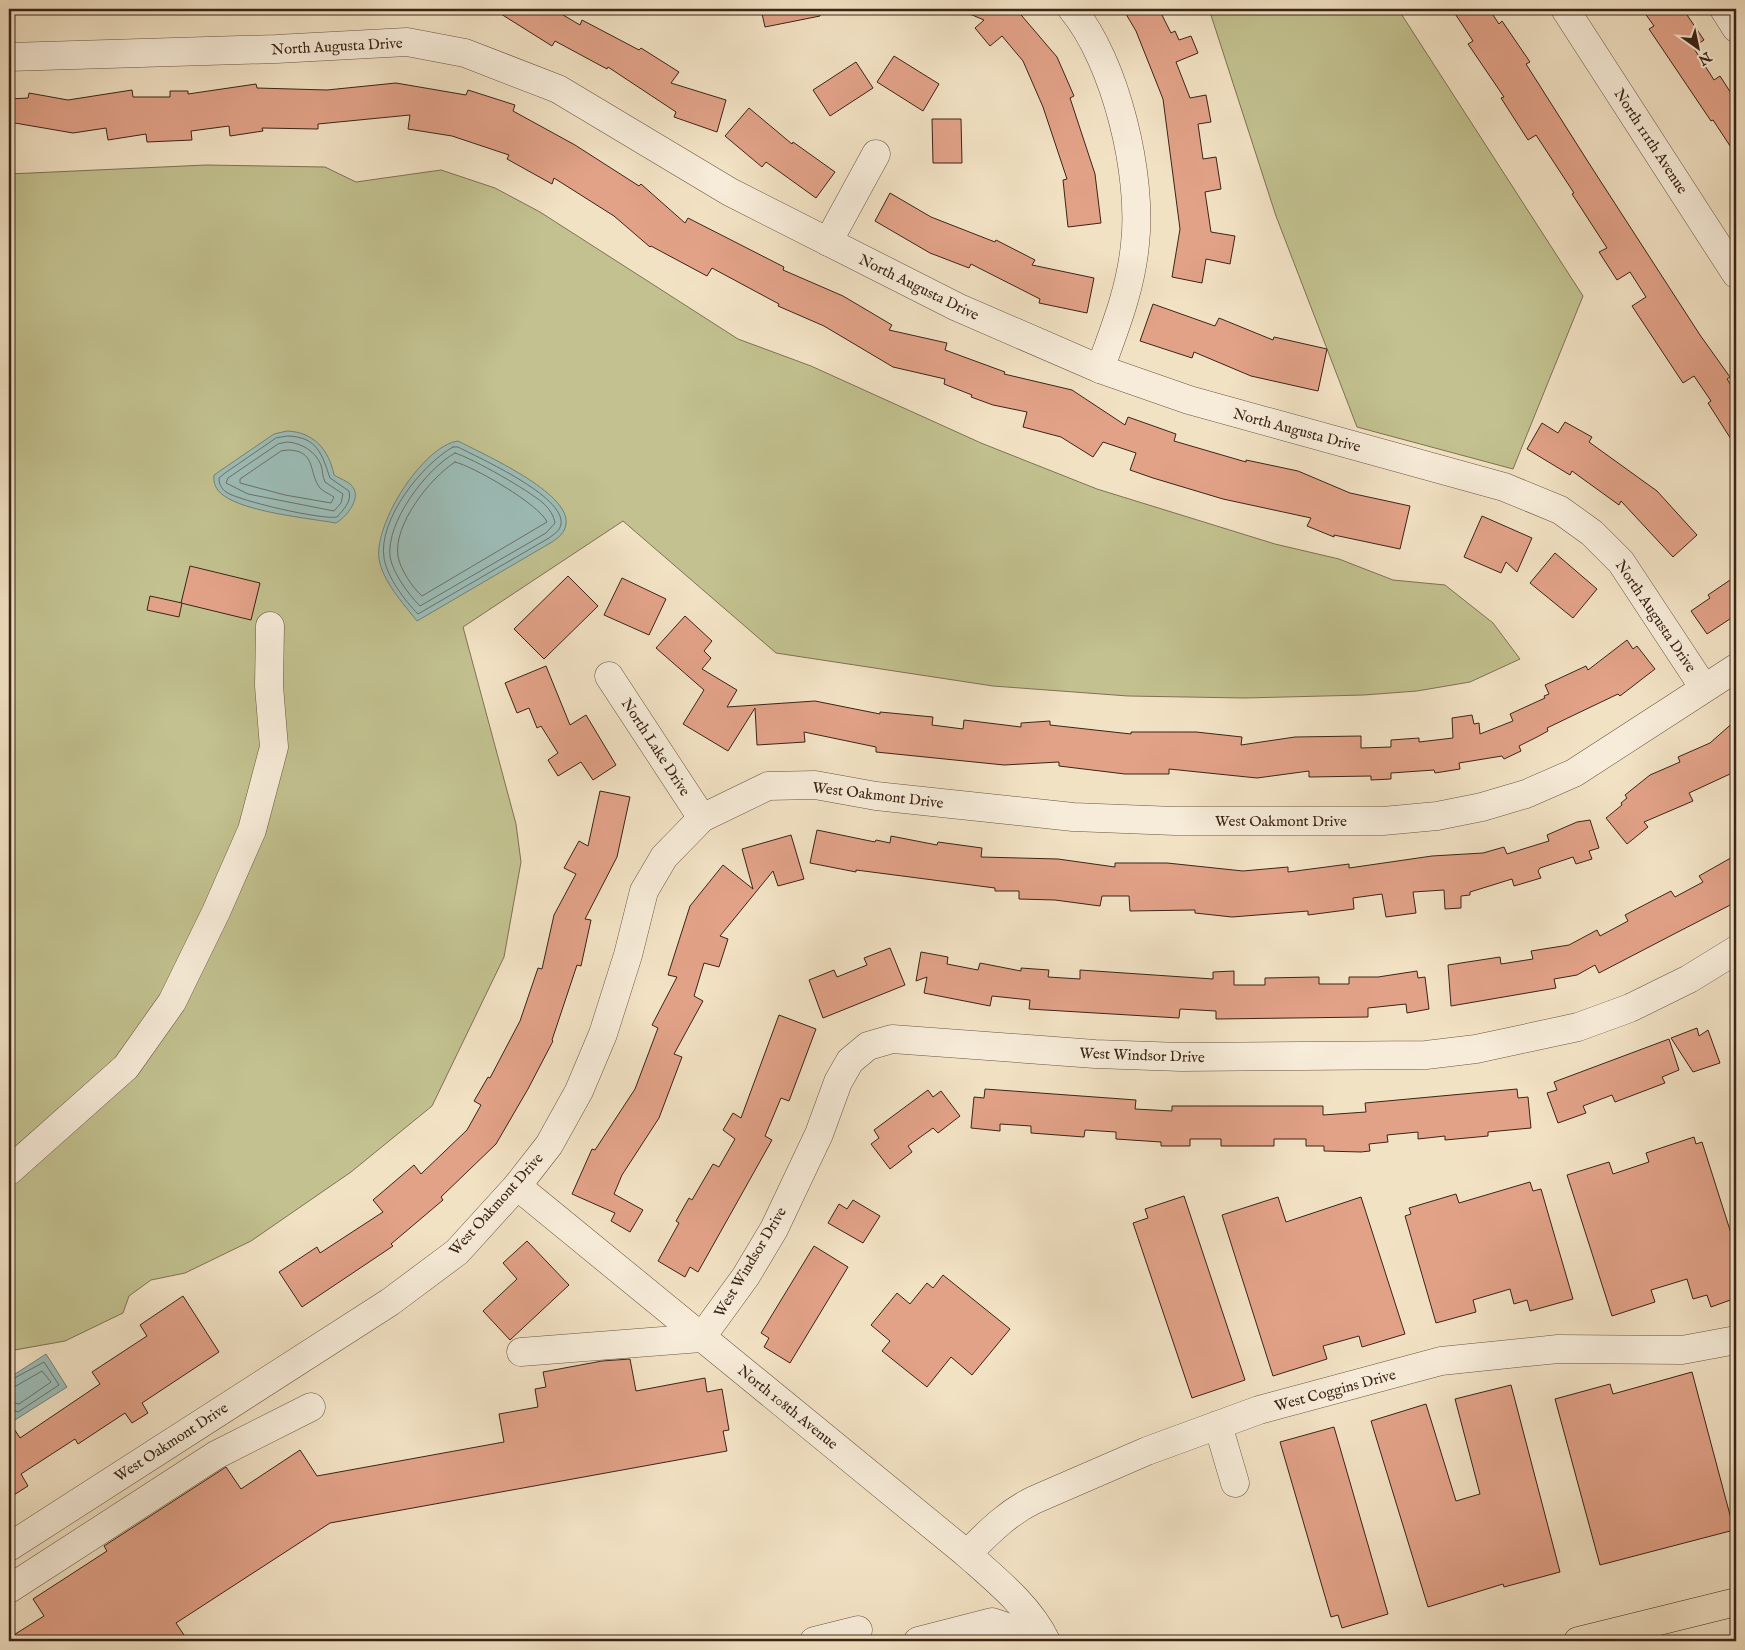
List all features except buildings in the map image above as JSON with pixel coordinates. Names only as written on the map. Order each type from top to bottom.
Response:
[{"type":"highway","points":[[1578,1641],[1736,1602]]},
{"type":"street","points":[[1072,9],[1080,18],[1097,51],[1122,115],[1134,181],[1135,244],[1124,304],[1100,369]]},
{"type":"street","name":"North 111th Avenue","points":[[1565,9],[1736,274]]},
{"type":"street","points":[[1724,9],[1736,28]]},
{"type":"street","name":"North Augusta Drive","points":[[9,57],[276,49],[408,42],[465,53],[558,89],[730,192],[957,307],[1100,369],[1189,400],[1504,487],[1560,510],[1592,533],[1621,562],[1704,688]]},
{"type":"street","points":[[828,242],[876,154]]},
{"type":"street","points":[[9,1171],[126,1067],[172,1002],[216,912],[252,830],[274,748],[269,686],[270,626]]},
{"type":"street","name":"West Oakmont Drive","points":[[9,1547],[390,1302],[457,1252],[517,1186],[549,1145],[579,1091],[603,1034],[628,955],[644,891],[664,857],[702,818],[768,786],[815,785],[876,796],[1083,817],[1175,822],[1383,821],[1437,816],[1482,807],[1526,794],[1574,773],[1736,668]]},
{"type":"street","name":"North Lake Drive","points":[[609,676],[702,818]]},
{"type":"street","name":"West Windsor Drive","points":[[701,1338],[746,1276],[774,1229],[819,1134],[838,1082],[850,1060],[868,1046],[892,1039],[909,1039],[1123,1055],[1426,1055],[1476,1049],[1578,1027],[1656,995],[1689,979],[1736,950]]},
{"type":"street","name":"North 108th Avenue","points":[[517,1186],[967,1554],[1020,1603],[1040,1628],[1046,1641]]},
{"type":"street","points":[[521,1352],[701,1338]]},
{"type":"street","name":"West Coggins Drive","points":[[967,1554],[998,1522],[1017,1508],[1147,1451],[1259,1410],[1441,1361],[1558,1349],[1682,1350],[1736,1340]]},
{"type":"street","points":[[9,1589],[216,1455],[311,1407]]},
{"type":"street","points":[[1218,1425],[1234,1483]]},
{"type":"street","points":[[918,1641],[992,1622],[1004,1626],[1016,1641]]},
{"type":"street","points":[[814,1641],[858,1630]]},
{"type":"shaded area","points":[[1209,9],[1398,9],[1583,296],[1513,469],[1357,427],[1276,216]]},
{"type":"shaded area","points":[[206,165],[325,167],[356,182],[441,170],[495,188],[540,212],[738,339],[811,366],[981,443],[1097,489],[1275,544],[1339,559],[1393,580],[1445,585],[1493,623],[1520,659],[1470,682],[1417,691],[1364,695],[1245,698],[1128,696],[993,686],[776,653],[623,521],[463,627],[516,824],[521,862],[504,957],[432,1106],[351,1172],[251,1241],[185,1273],[151,1280],[129,1296],[123,1313],[65,1341],[9,1351],[9,174]]},
{"type":"water","points":[[287,431],[305,435],[319,444],[332,466],[334,475],[353,487],[355,499],[351,509],[336,523],[277,514],[246,506],[223,495],[216,486],[214,475],[274,434]]},
{"type":"water","points":[[458,441],[504,465],[541,488],[555,500],[564,512],[566,524],[561,535],[552,542],[417,621],[394,592],[381,568],[379,559],[380,544],[384,526],[404,488],[416,471],[430,456],[444,446]]},
{"type":"water","points":[[46,1354],[67,1387],[15,1420],[9,1410],[9,1378]]}]
